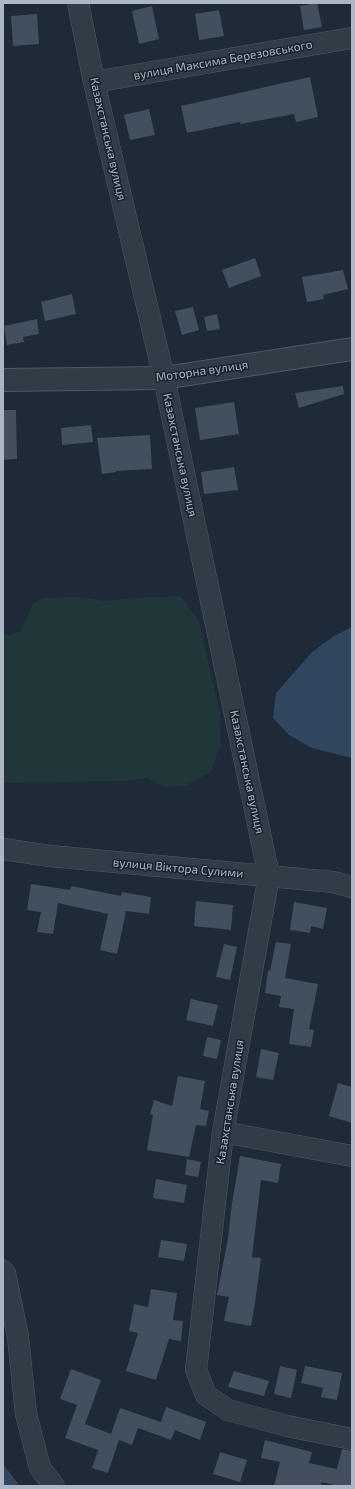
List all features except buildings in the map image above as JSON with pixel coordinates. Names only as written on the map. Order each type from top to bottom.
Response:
[{"type":"street","name":"Казахстанська вулиця","points":[[78,3],[94,82],[164,378],[269,876],[223,1132],[196,1370],[206,1395],[228,1410],[287,1426],[352,1439]]},
{"type":"street","name":"вулиця Максима Березовського","points":[[94,82],[352,38]]},
{"type":"street","name":"Моторна вулиця","points":[[3,380],[164,378],[352,349]]},
{"type":"street","name":"вулиця Віктора Сулими","points":[[3,849],[57,857],[333,882],[352,887]]},
{"type":"street","points":[[223,1132],[352,1156]]},
{"type":"street","points":[[3,1270],[5,1273],[18,1337],[26,1414],[40,1468],[54,1486]]},
{"type":"green space","points":[[181,596],[199,621],[220,713],[221,744],[210,773],[185,786],[165,787],[147,778],[123,781],[3,783],[3,635],[10,635],[21,631],[33,603],[43,598],[74,597],[106,601],[129,598]]},
{"type":"water","points":[[352,627],[352,758],[312,748],[289,735],[273,718],[276,693],[312,652],[334,636]]},
{"type":"water","points":[[3,1464],[20,1486],[3,1486]]}]
